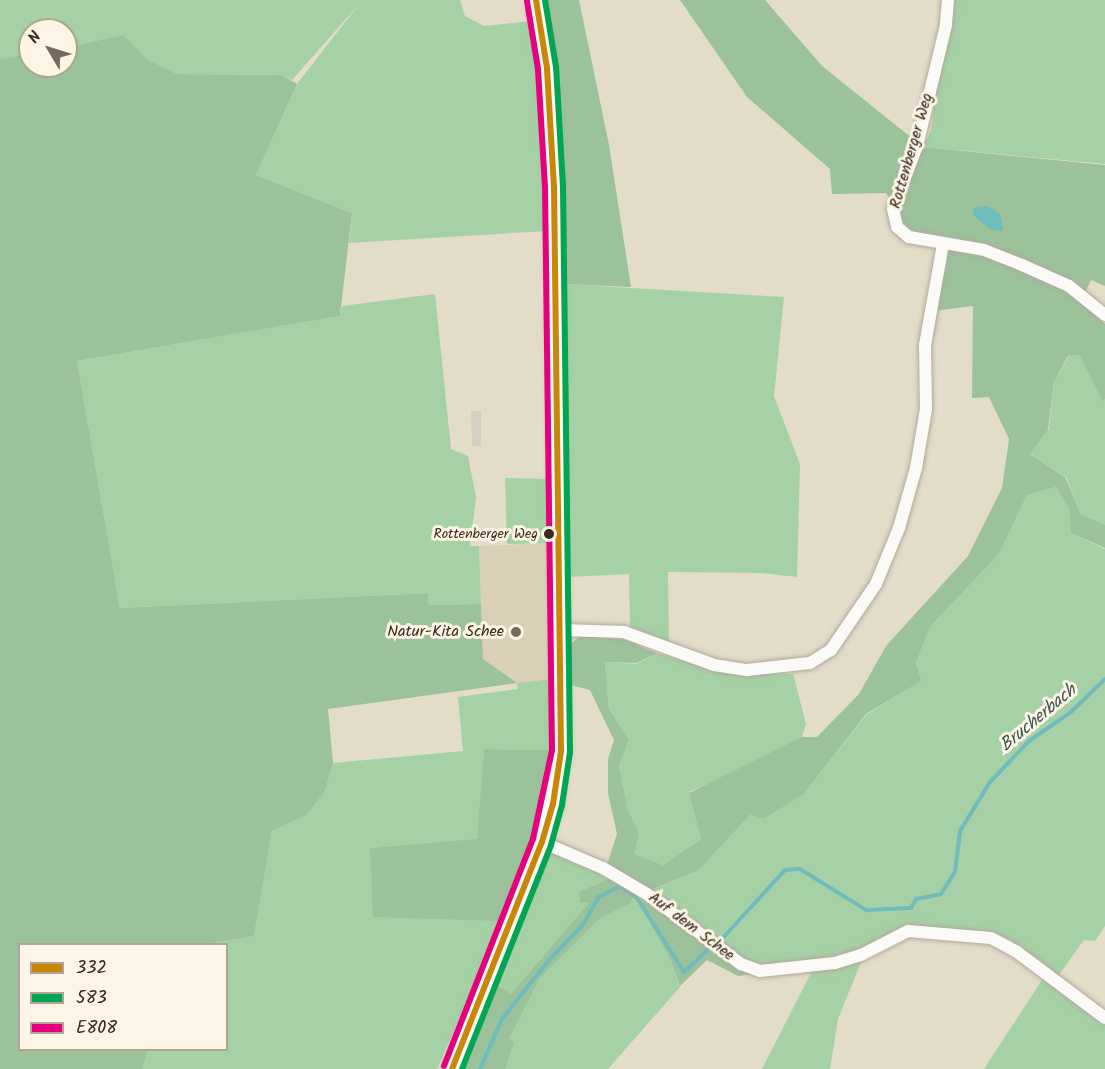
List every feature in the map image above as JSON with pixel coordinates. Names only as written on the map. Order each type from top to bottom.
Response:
[{"type":"main road","points":[[452,1069],[542,842],[559,769],[562,630],[554,187],[548,78],[536,0]]},
{"type":"street","name":"Rottenberger Weg","points":[[943,244],[902,232],[897,227],[893,209],[917,146],[946,25],[948,0]]},
{"type":"street","points":[[562,630],[624,632],[714,665],[747,670],[810,663],[831,650],[876,584],[899,528],[916,468],[926,409],[925,345],[943,244],[984,250],[1022,265],[1069,286],[1105,315]]},
{"type":"street","name":"Auf dem Schee","points":[[542,842],[603,868],[647,894],[741,964],[760,971],[835,963],[861,955],[908,931],[991,938],[1017,952],[1105,1018]]},
{"type":"shaded area","points":[[471,411],[481,411],[481,446],[472,446]]},
{"type":"shaded area","name":"Natur-Kita Schee","points":[[551,543],[551,679],[517,683],[483,659],[479,546]]},
{"type":"green space","points":[[0,0],[460,0],[465,16],[484,26],[531,21],[539,81],[547,231],[349,243],[352,213],[256,175],[297,84],[360,3],[292,80],[282,75],[177,74],[147,59],[124,35],[78,45],[78,18],[18,18],[18,56],[0,59]]},
{"type":"green space","points":[[544,0],[579,0],[609,145],[631,287],[562,284]]},
{"type":"green space","points":[[680,0],[765,0],[822,66],[923,147],[1105,165],[1105,286],[1091,280],[1086,291],[1072,283],[927,237],[907,228],[886,193],[832,194],[830,169],[747,97]]},
{"type":"green space","points":[[954,0],[1105,0],[1105,164],[923,147],[931,131],[937,83],[953,24]]},
{"type":"green space","points":[[124,35],[147,59],[177,74],[282,75],[297,84],[256,175],[352,213],[340,316],[77,361],[120,608],[428,593],[429,605],[481,604],[483,659],[517,683],[328,709],[333,763],[325,791],[307,815],[272,831],[254,936],[213,943],[18,943],[18,1051],[147,1051],[143,1069],[0,1069],[0,59],[18,56],[18,78],[78,78],[78,45]]},
{"type":"green space","points":[[955,249],[983,255],[1069,291],[1105,324],[1105,399],[1102,401],[1079,355],[1068,356],[1054,382],[1048,430],[1030,454],[1065,477],[1081,514],[1105,525],[1105,548],[1071,533],[1069,509],[1056,487],[1027,495],[999,554],[930,627],[916,663],[921,681],[866,714],[804,794],[764,819],[750,815],[699,870],[651,890],[607,865],[617,834],[608,793],[608,759],[614,740],[590,690],[571,685],[571,644],[580,636],[623,639],[656,653],[637,663],[605,662],[609,709],[629,740],[619,766],[628,810],[639,832],[635,854],[663,865],[701,839],[689,793],[802,737],[817,737],[859,694],[886,646],[968,556],[1002,488],[1009,439],[989,397],[972,398],[973,306],[933,311],[947,251]]},
{"type":"green space","points":[[562,284],[784,297],[774,396],[800,464],[797,577],[761,573],[668,572],[669,643],[630,628],[629,574],[570,577]]},
{"type":"green space","points":[[435,294],[451,449],[468,456],[476,497],[470,546],[479,546],[481,604],[429,605],[428,593],[120,608],[77,361],[340,316],[342,306]]},
{"type":"green space","points":[[1079,355],[1102,401],[1105,399],[1105,525],[1081,514],[1066,477],[1030,454],[1049,429],[1054,382],[1069,356]]},
{"type":"green space","points":[[505,478],[549,479],[551,543],[507,544]]},
{"type":"green space","points":[[1056,487],[1069,509],[1071,533],[1105,549],[1105,926],[1095,941],[1084,940],[1056,979],[1009,939],[935,927],[888,935],[836,960],[763,966],[743,961],[652,890],[699,870],[750,815],[764,819],[804,794],[866,715],[920,681],[916,663],[930,627],[999,554],[1027,495]]},
{"type":"green space","points":[[656,653],[723,672],[793,674],[806,724],[802,737],[779,752],[689,792],[701,839],[663,865],[635,854],[639,832],[628,810],[619,766],[629,740],[609,709],[605,662],[637,664]]},
{"type":"green space","points":[[551,679],[552,750],[484,749],[478,840],[370,848],[502,921],[437,1069],[143,1069],[147,1051],[228,1051],[228,943],[213,943],[254,936],[272,831],[307,815],[325,791],[333,763],[463,751],[458,697],[518,689],[517,683]]},
{"type":"green space","points":[[484,749],[552,750],[537,826],[502,921],[373,917],[370,848],[477,839]]},
{"type":"green space","points":[[547,851],[644,893],[641,907],[671,961],[680,987],[608,1069],[460,1069]]},
{"type":"green space","points":[[614,877],[637,889],[630,903],[599,919],[540,978],[509,1038],[514,1042],[505,1069],[459,1069],[495,984],[511,994],[589,903],[580,903],[579,892]]},
{"type":"green space","points":[[644,892],[753,974],[738,976],[707,960],[680,986],[671,961],[641,907]]},
{"type":"green space","points":[[864,955],[838,1019],[830,1069],[762,1069],[812,971]]},
{"type":"green space","points":[[1044,977],[1105,1022],[1105,1069],[984,1069]]},
{"type":"water","points":[[988,206],[1000,214],[1003,231],[991,230],[972,214],[975,207]]},
{"type":"waterway","name":"Brucherbach","points":[[720,941],[785,870],[800,869],[866,910],[911,908],[916,899],[941,894],[955,872],[960,831],[990,782],[1029,741],[1071,712],[1105,679]]},
{"type":"waterway","name":"Brucherbach","points":[[480,1069],[502,1019],[549,960],[582,926],[599,897],[620,886],[637,898],[684,972],[710,948]]},
{"type":"transit line","name":"332","points":[[452,1069],[542,842],[553,804],[561,751],[554,187],[547,68],[536,0]]},
{"type":"transit line","name":"583","points":[[462,1069],[551,845],[562,805],[570,752],[563,187],[556,67],[545,0]]},
{"type":"transit line","name":"E808","points":[[444,1066],[533,839],[552,750],[545,187],[538,69],[527,1]]},
{"type":"place","name":"Rottenberger Weg","points":[[549,534]]},
{"type":"place","name":"Natur-Kita Schee","points":[[516,632]]}]
